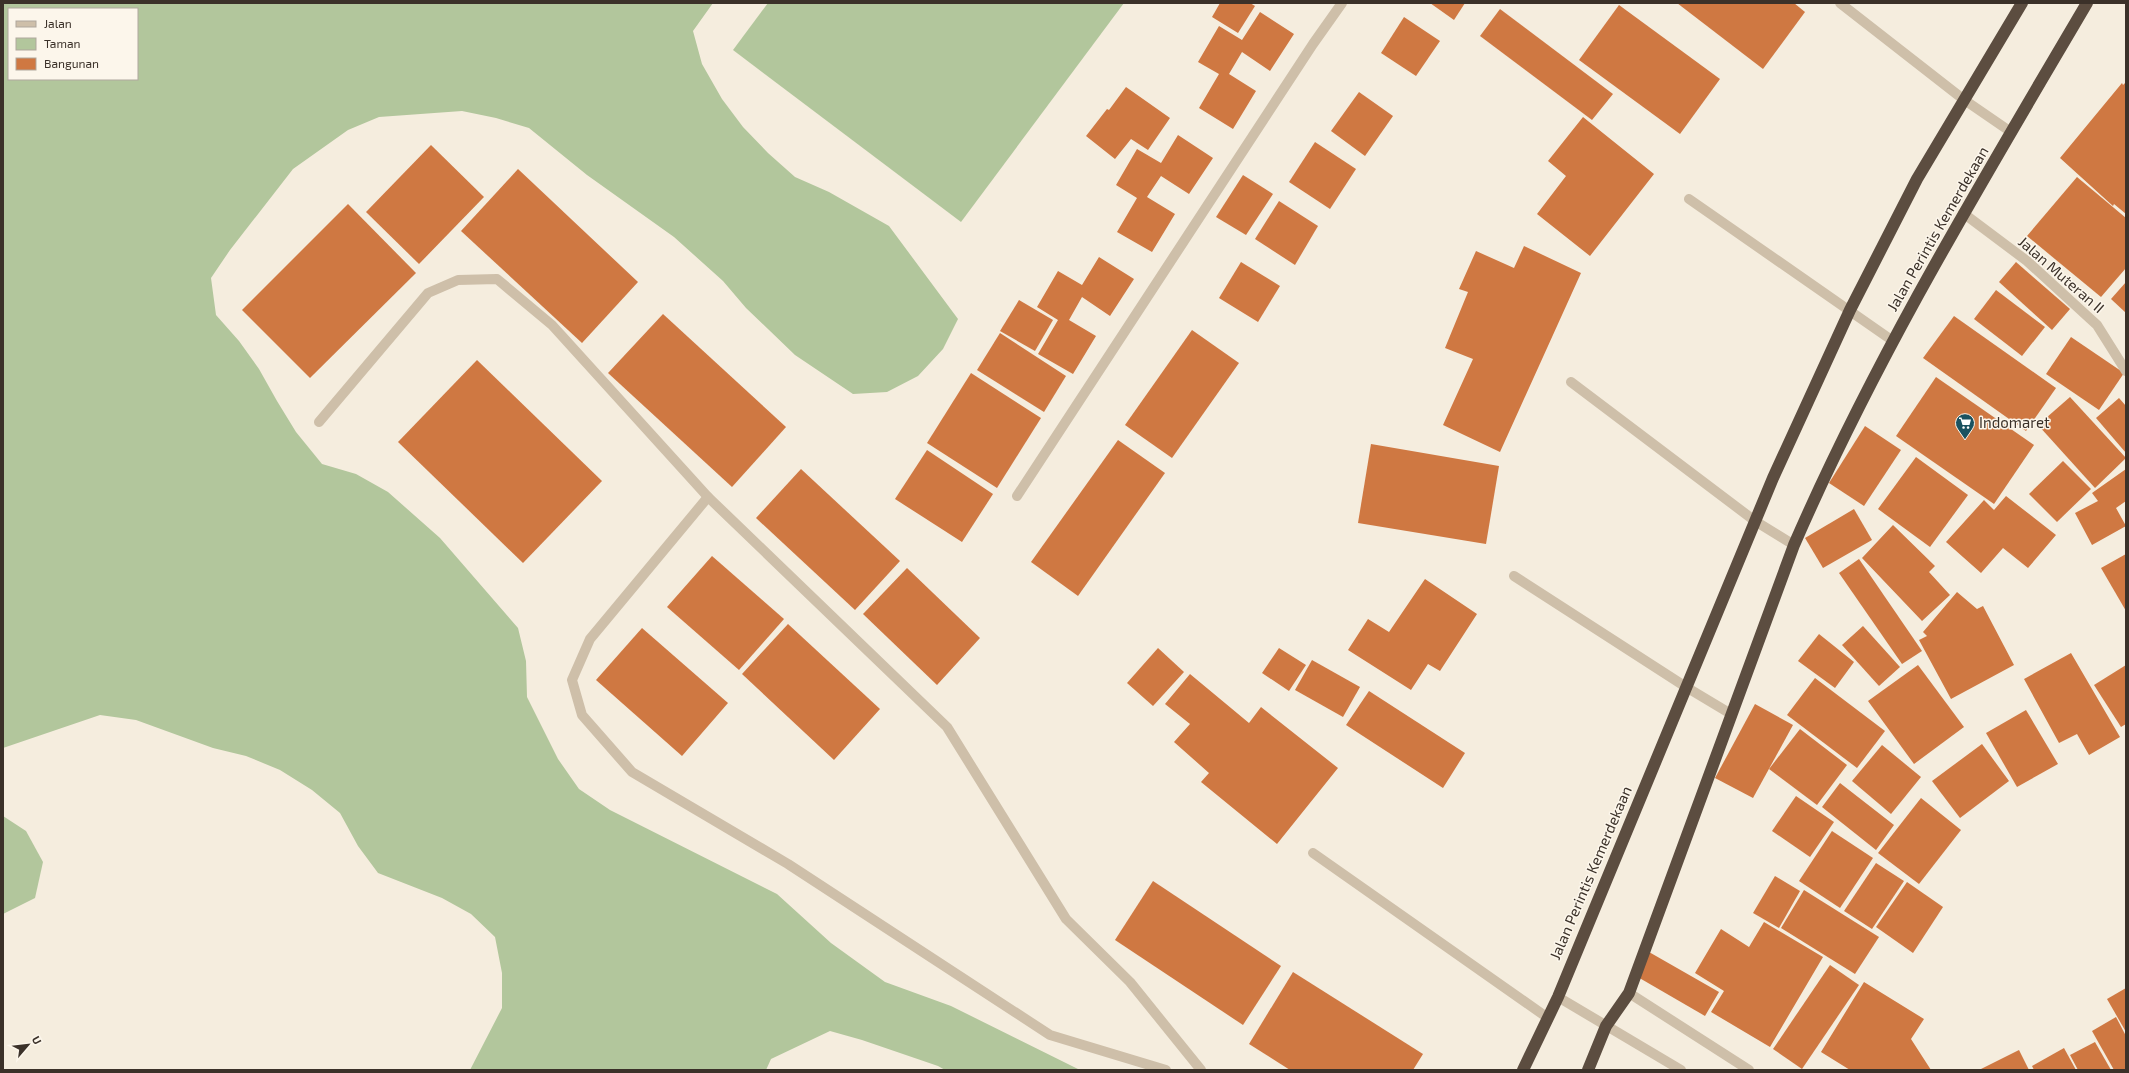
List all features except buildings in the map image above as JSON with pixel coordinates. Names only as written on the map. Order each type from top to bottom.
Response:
[{"type":"highway","name":"Jalan Perintis Kemerdekaan","points":[[1523,1070],[1558,997],[1773,478],[1850,310],[1917,179],[1963,99],[2022,3]]},
{"type":"highway","name":"Jalan Perintis Kemerdekaan","points":[[1588,1070],[1606,1026],[1629,993],[1794,545],[1816,494],[1893,341],[1963,213],[2087,3]]},
{"type":"street","points":[[1017,496],[1313,44],[1342,3]]},
{"type":"street","points":[[1840,3],[1963,99],[2011,132]]},
{"type":"street","points":[[1688,200],[1893,341]]},
{"type":"street","name":"Jalan Muteran II","points":[[1963,213],[2027,261],[2097,326],[2126,371]]},
{"type":"street","points":[[319,422],[428,293],[458,280],[497,279],[552,325],[708,497],[947,727],[1066,919],[1130,982],[1201,1070]]},
{"type":"street","points":[[1571,382],[1755,521],[1794,545]]},
{"type":"street","points":[[708,497],[590,640],[572,680],[582,715],[632,772],[788,864],[1050,1035],[1166,1070]]},
{"type":"street","points":[[1514,576],[1686,687],[1731,714]]},
{"type":"street","points":[[1313,853],[1548,1018]]},
{"type":"street","points":[[1629,993],[1749,1070]]},
{"type":"street","points":[[1558,997],[1681,1070]]},
{"type":"green space","points":[[3,3],[713,3],[693,31],[702,64],[722,99],[743,127],[768,153],[795,177],[829,192],[889,226],[958,319],[943,349],[918,376],[887,392],[853,394],[795,355],[746,308],[723,281],[674,237],[587,175],[529,128],[496,118],[462,111],[379,117],[348,130],[293,169],[230,250],[211,278],[216,315],[239,341],[259,369],[296,432],[322,464],[356,474],[388,492],[440,538],[518,628],[526,661],[527,697],[558,759],[579,789],[610,810],[777,894],[831,943],[885,982],[951,1006],[1080,1070],[945,1070],[938,1066],[862,1040],[830,1031],[771,1059],[766,1070],[470,1070],[502,1008],[502,973],[495,937],[471,914],[442,898],[378,873],[358,846],[340,813],[312,790],[280,770],[246,756],[213,748],[136,720],[100,715],[3,748]]},
{"type":"green space","points":[[768,3],[1124,3],[961,222],[733,50]]},
{"type":"green space","points":[[3,816],[26,831],[43,862],[35,898],[3,914]]},
{"type":"place","name":"Indomaret","points":[[1965,440]]}]
